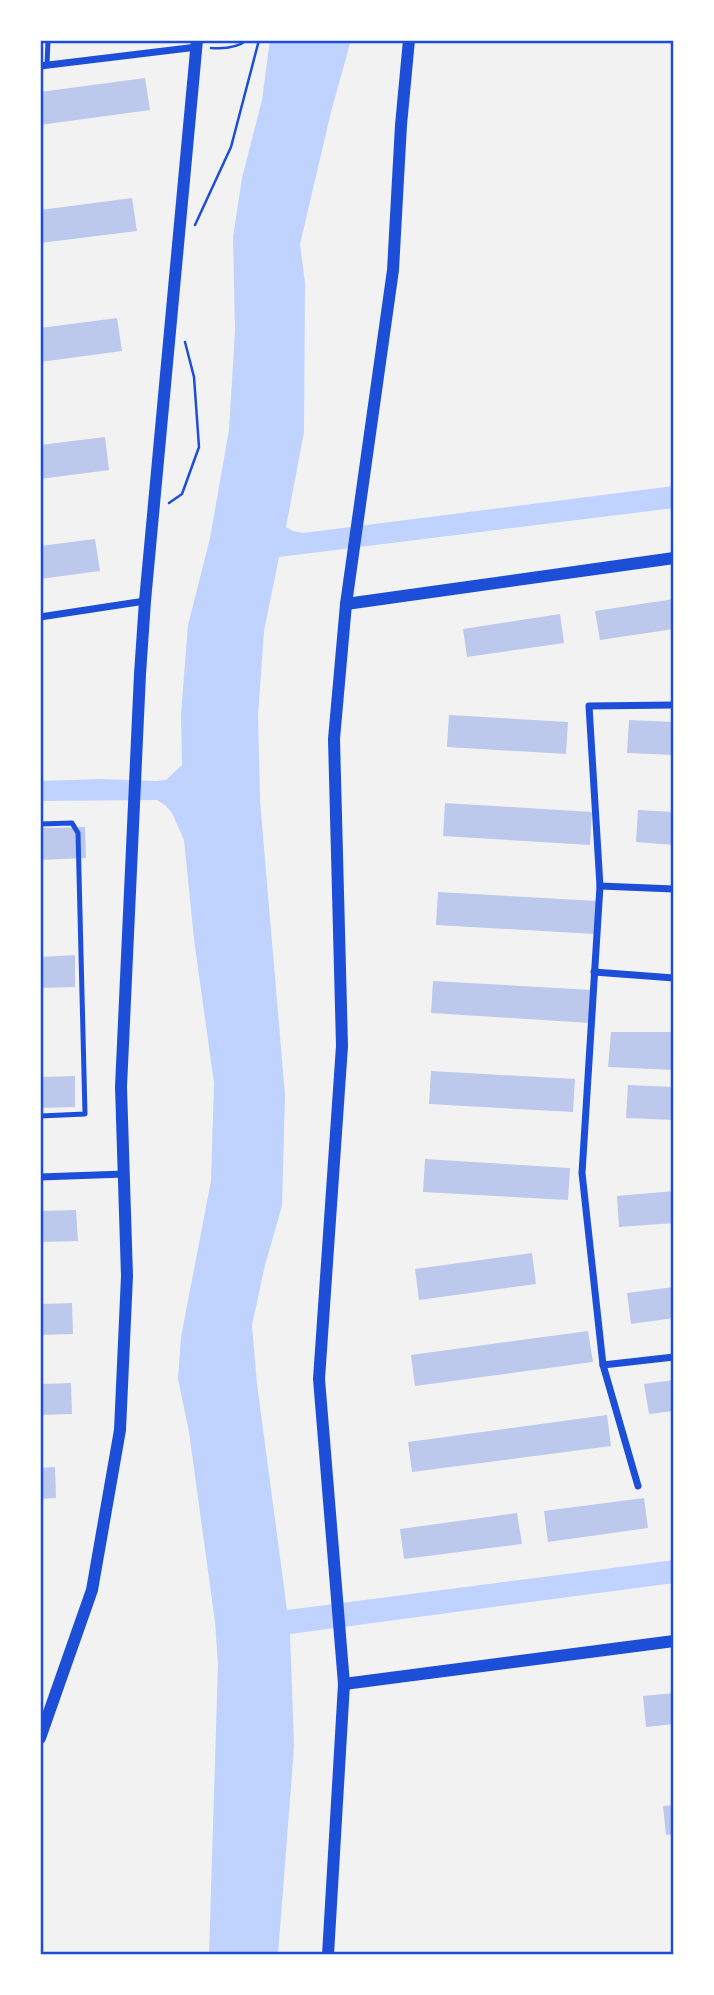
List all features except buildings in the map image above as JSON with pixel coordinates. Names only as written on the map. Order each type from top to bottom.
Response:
[{"type":"street","points":[[328,1955],[344,1685],[318,1379],[342,1046],[334,739],[346,604],[393,270],[409,40]]},
{"type":"street","points":[[40,1738],[92,1590],[120,1430],[127,1276],[121,1087],[135,775],[145,601],[197,43],[44,65]]},
{"type":"street","points":[[346,604],[674,558]]},
{"type":"street","points":[[40,617],[145,601]]},
{"type":"street","points":[[638,1486],[603,1365],[582,1173],[600,886],[589,706],[674,705]]},
{"type":"street","points":[[600,886],[674,889]]},
{"type":"street","points":[[594,972],[674,978]]},
{"type":"street","points":[[40,1177],[125,1174]]},
{"type":"street","points":[[603,1365],[674,1357]]},
{"type":"street","points":[[344,1685],[674,1641]]},
{"type":"lane","points":[[44,65],[48,40]]},
{"type":"lane","points":[[40,824],[72,823],[78,832],[85,1114],[40,1116]]},
{"type":"path","points":[[197,43],[220,49],[241,45],[247,40]]},
{"type":"path","points":[[193,231],[231,147],[259,40]]},
{"type":"path","points":[[153,515],[182,494],[199,447],[194,377],[182,334]]},
{"type":"water","points":[[270,40],[351,40],[300,244],[305,283],[304,432],[286,527],[303,533],[674,486],[674,508],[279,557],[264,631],[258,715],[260,801],[285,1095],[282,1206],[252,1325],[257,1384],[287,1610],[674,1560],[674,1583],[290,1634],[294,1747],[278,1955],[209,1955],[218,1664],[215,1622],[189,1432],[178,1379],[181,1337],[211,1181],[214,1083],[194,939],[184,840],[172,813],[157,800],[40,801],[40,781],[166,780],[182,765],[181,714],[188,625],[210,538],[229,430],[235,331],[233,237],[242,178],[262,100]]}]
